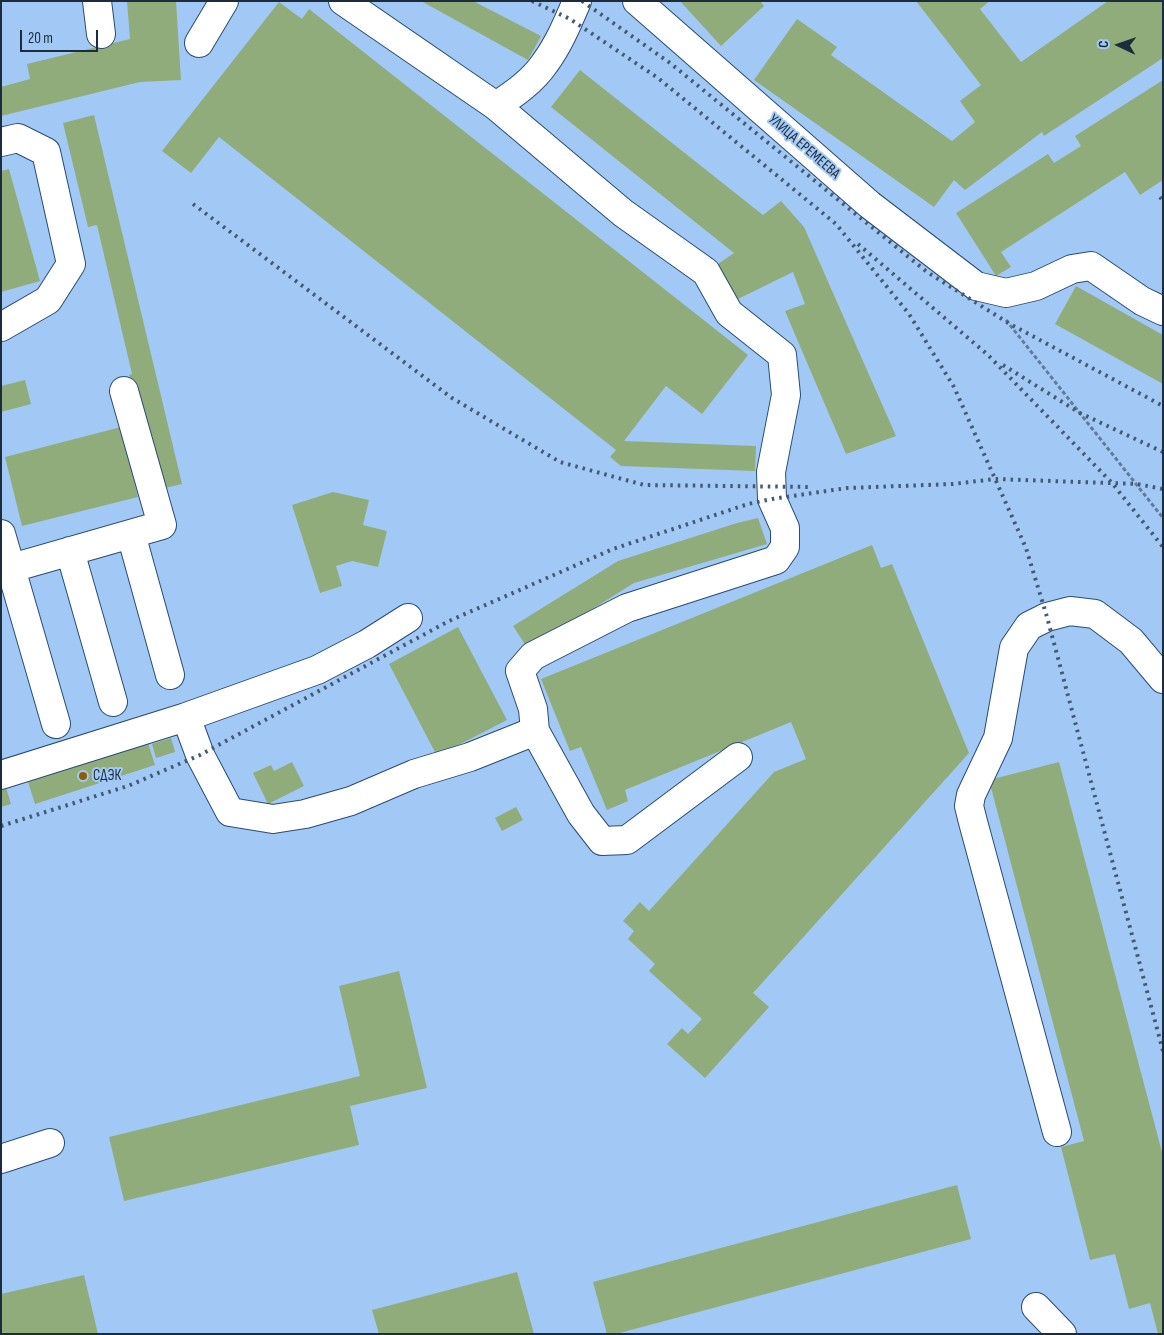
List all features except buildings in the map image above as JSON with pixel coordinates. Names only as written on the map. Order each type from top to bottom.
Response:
[{"type":"street","points":[[97,1],[101,34]]},
{"type":"street","points":[[199,43],[224,1]]},
{"type":"street","points":[[343,1],[496,106],[623,213],[706,272],[729,313],[782,355],[786,395],[771,472],[772,499],[785,528],[785,547],[776,560],[627,608],[533,656],[520,671],[533,709],[535,731],[581,814],[602,841],[627,840],[738,757]]},
{"type":"street","points":[[496,106],[519,90],[545,64],[577,1]]},
{"type":"street","name":"УЛИЦА ЕРЕМЕЕВА","points":[[637,1],[870,205],[976,286],[1006,293],[1036,286],[1072,269],[1091,266],[1142,301],[1163,311]]},
{"type":"street","points":[[1,142],[18,138],[46,152],[71,264],[48,300],[1,326]]},
{"type":"street","points":[[6,569],[162,525],[124,391]]},
{"type":"street","points":[[1,534],[6,569],[56,724]]},
{"type":"street","points":[[131,534],[170,675]]},
{"type":"street","points":[[70,551],[113,702]]},
{"type":"street","points":[[1057,1132],[972,822],[971,796],[998,738],[1014,648],[1029,626],[1046,617],[1070,611],[1095,614],[1131,641],[1163,679]]},
{"type":"street","points":[[1,775],[186,717],[317,670],[367,644],[408,618]]},
{"type":"street","points":[[186,717],[200,754],[230,812],[273,819],[305,814],[351,801],[414,774],[470,756],[535,731]]},
{"type":"street","points":[[1,1158],[50,1143]]},
{"type":"street","points":[[1036,1307],[1062,1334]]},
{"type":"path","points":[[1005,318],[1163,518]]},
{"type":"railway","points":[[532,1],[570,19],[658,78],[836,224],[909,314],[954,387],[1026,548],[1047,617],[1163,1051]]},
{"type":"railway","points":[[582,1],[670,63],[927,272],[1010,324],[1163,406]]},
{"type":"railway","points":[[1160,197],[1163,201]]},
{"type":"railway","points":[[193,204],[452,398],[560,462],[644,485],[812,487]]},
{"type":"railway","points":[[858,244],[988,355],[1112,483],[1163,547]]},
{"type":"railway","points":[[1003,365],[1080,413],[1163,452]]},
{"type":"railway","points":[[1,826],[128,786],[200,755],[449,621],[613,549],[748,504],[847,488],[953,484],[995,479],[1137,484],[1163,489]]},
{"type":"place","name":"СДЭК","points":[[83,776]]}]
